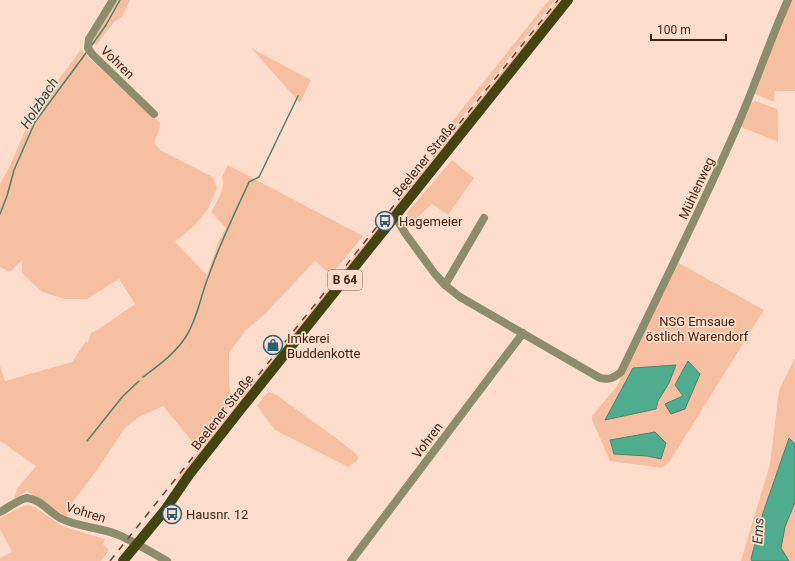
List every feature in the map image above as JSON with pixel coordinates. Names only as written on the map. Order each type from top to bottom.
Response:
[{"type":"main road","name":"Beelener Straße","points":[[123,561],[165,510],[189,475],[568,0]]},
{"type":"street","name":"Vohren","points":[[113,0],[89,39],[88,48],[92,54],[154,114]]},
{"type":"street","name":"Mühlenweg","points":[[523,333],[600,378],[613,378],[621,372],[687,237],[737,127],[774,30],[788,0]]},
{"type":"street","points":[[445,285],[484,218]]},
{"type":"street","points":[[394,219],[399,223],[435,274],[445,285],[460,297],[523,333]]},
{"type":"street","name":"Vohren","points":[[351,561],[523,333]]},
{"type":"street","name":"Vohren","points":[[0,512],[24,498],[33,499],[60,518],[115,534],[138,544],[149,552],[167,561]]},
{"type":"green space","points":[[117,0],[130,0],[122,17],[114,22],[96,46],[92,40]]},
{"type":"green space","points":[[549,0],[555,0],[450,132],[446,129]]},
{"type":"green space","points":[[559,0],[563,0],[178,481],[177,479]]},
{"type":"green space","points":[[790,0],[795,0],[795,91],[775,91],[774,102],[753,93]]},
{"type":"green space","points":[[251,48],[311,80],[300,103]]},
{"type":"green space","points":[[81,49],[160,123],[155,144],[160,150],[213,177],[217,188],[208,209],[195,225],[175,242],[207,275],[218,243],[226,228],[211,212],[222,190],[222,177],[228,165],[363,236],[331,275],[315,261],[265,314],[245,331],[229,353],[229,381],[232,403],[196,448],[163,406],[139,417],[125,428],[97,470],[72,503],[67,517],[27,491],[14,499],[17,489],[36,466],[0,441],[0,366],[5,381],[72,362],[86,341],[88,342],[91,333],[135,304],[119,279],[87,299],[65,299],[42,292],[22,273],[22,260],[10,272],[0,267],[0,184],[9,168],[30,119]]},
{"type":"green space","points":[[755,101],[777,109],[778,142],[741,127],[750,104]]},
{"type":"green space","points":[[452,160],[474,178],[448,215],[432,204],[406,228],[404,222],[406,214]]},
{"type":"green space","name":"NSG Emsaue östlich Warendorf","points":[[677,262],[764,310],[670,461],[662,468],[610,461],[592,420],[592,416],[617,386]]},
{"type":"green space","points":[[795,358],[795,561],[741,561],[770,464],[779,390]]},
{"type":"green space","points":[[269,392],[277,395],[327,431],[356,454],[358,457],[357,461],[348,467],[275,430],[257,406]]},
{"type":"green space","points":[[29,505],[36,508],[62,526],[105,539],[103,544],[109,550],[101,561],[0,561],[0,558],[12,552],[0,529],[0,518],[23,506]]},
{"type":"shaded area","points":[[688,361],[700,374],[685,409],[671,414],[665,404],[683,396],[675,385]]},
{"type":"shaded area","points":[[676,365],[669,383],[658,401],[656,409],[605,420],[633,368]]},
{"type":"shaded area","points":[[655,432],[666,443],[661,459],[647,456],[614,454],[610,440]]},
{"type":"shaded area","points":[[789,438],[795,444],[795,502],[785,527],[781,548],[789,561],[752,561],[751,559],[763,513]]},
{"type":"waterway","name":"Holzbach","points":[[92,45],[106,25],[120,0]]},
{"type":"waterway","name":"Holzbach","points":[[0,214],[7,196],[14,170],[35,122],[86,53]]},
{"type":"waterway","points":[[143,377],[172,353],[183,341],[191,328],[218,251],[249,182],[259,177],[298,96]]},
{"type":"waterway","points":[[87,441],[123,396],[139,381]]},
{"type":"railway","points":[[110,561],[558,0]]},
{"type":"place","name":"Hagemeier","points":[[385,221]]},
{"type":"place","name":"Imkerei Buddenkotte","points":[[273,345]]},
{"type":"place","name":"Hausnr. 12","points":[[172,514]]},
{"type":"water label","name":"Ems","points":[[758,531]]}]
